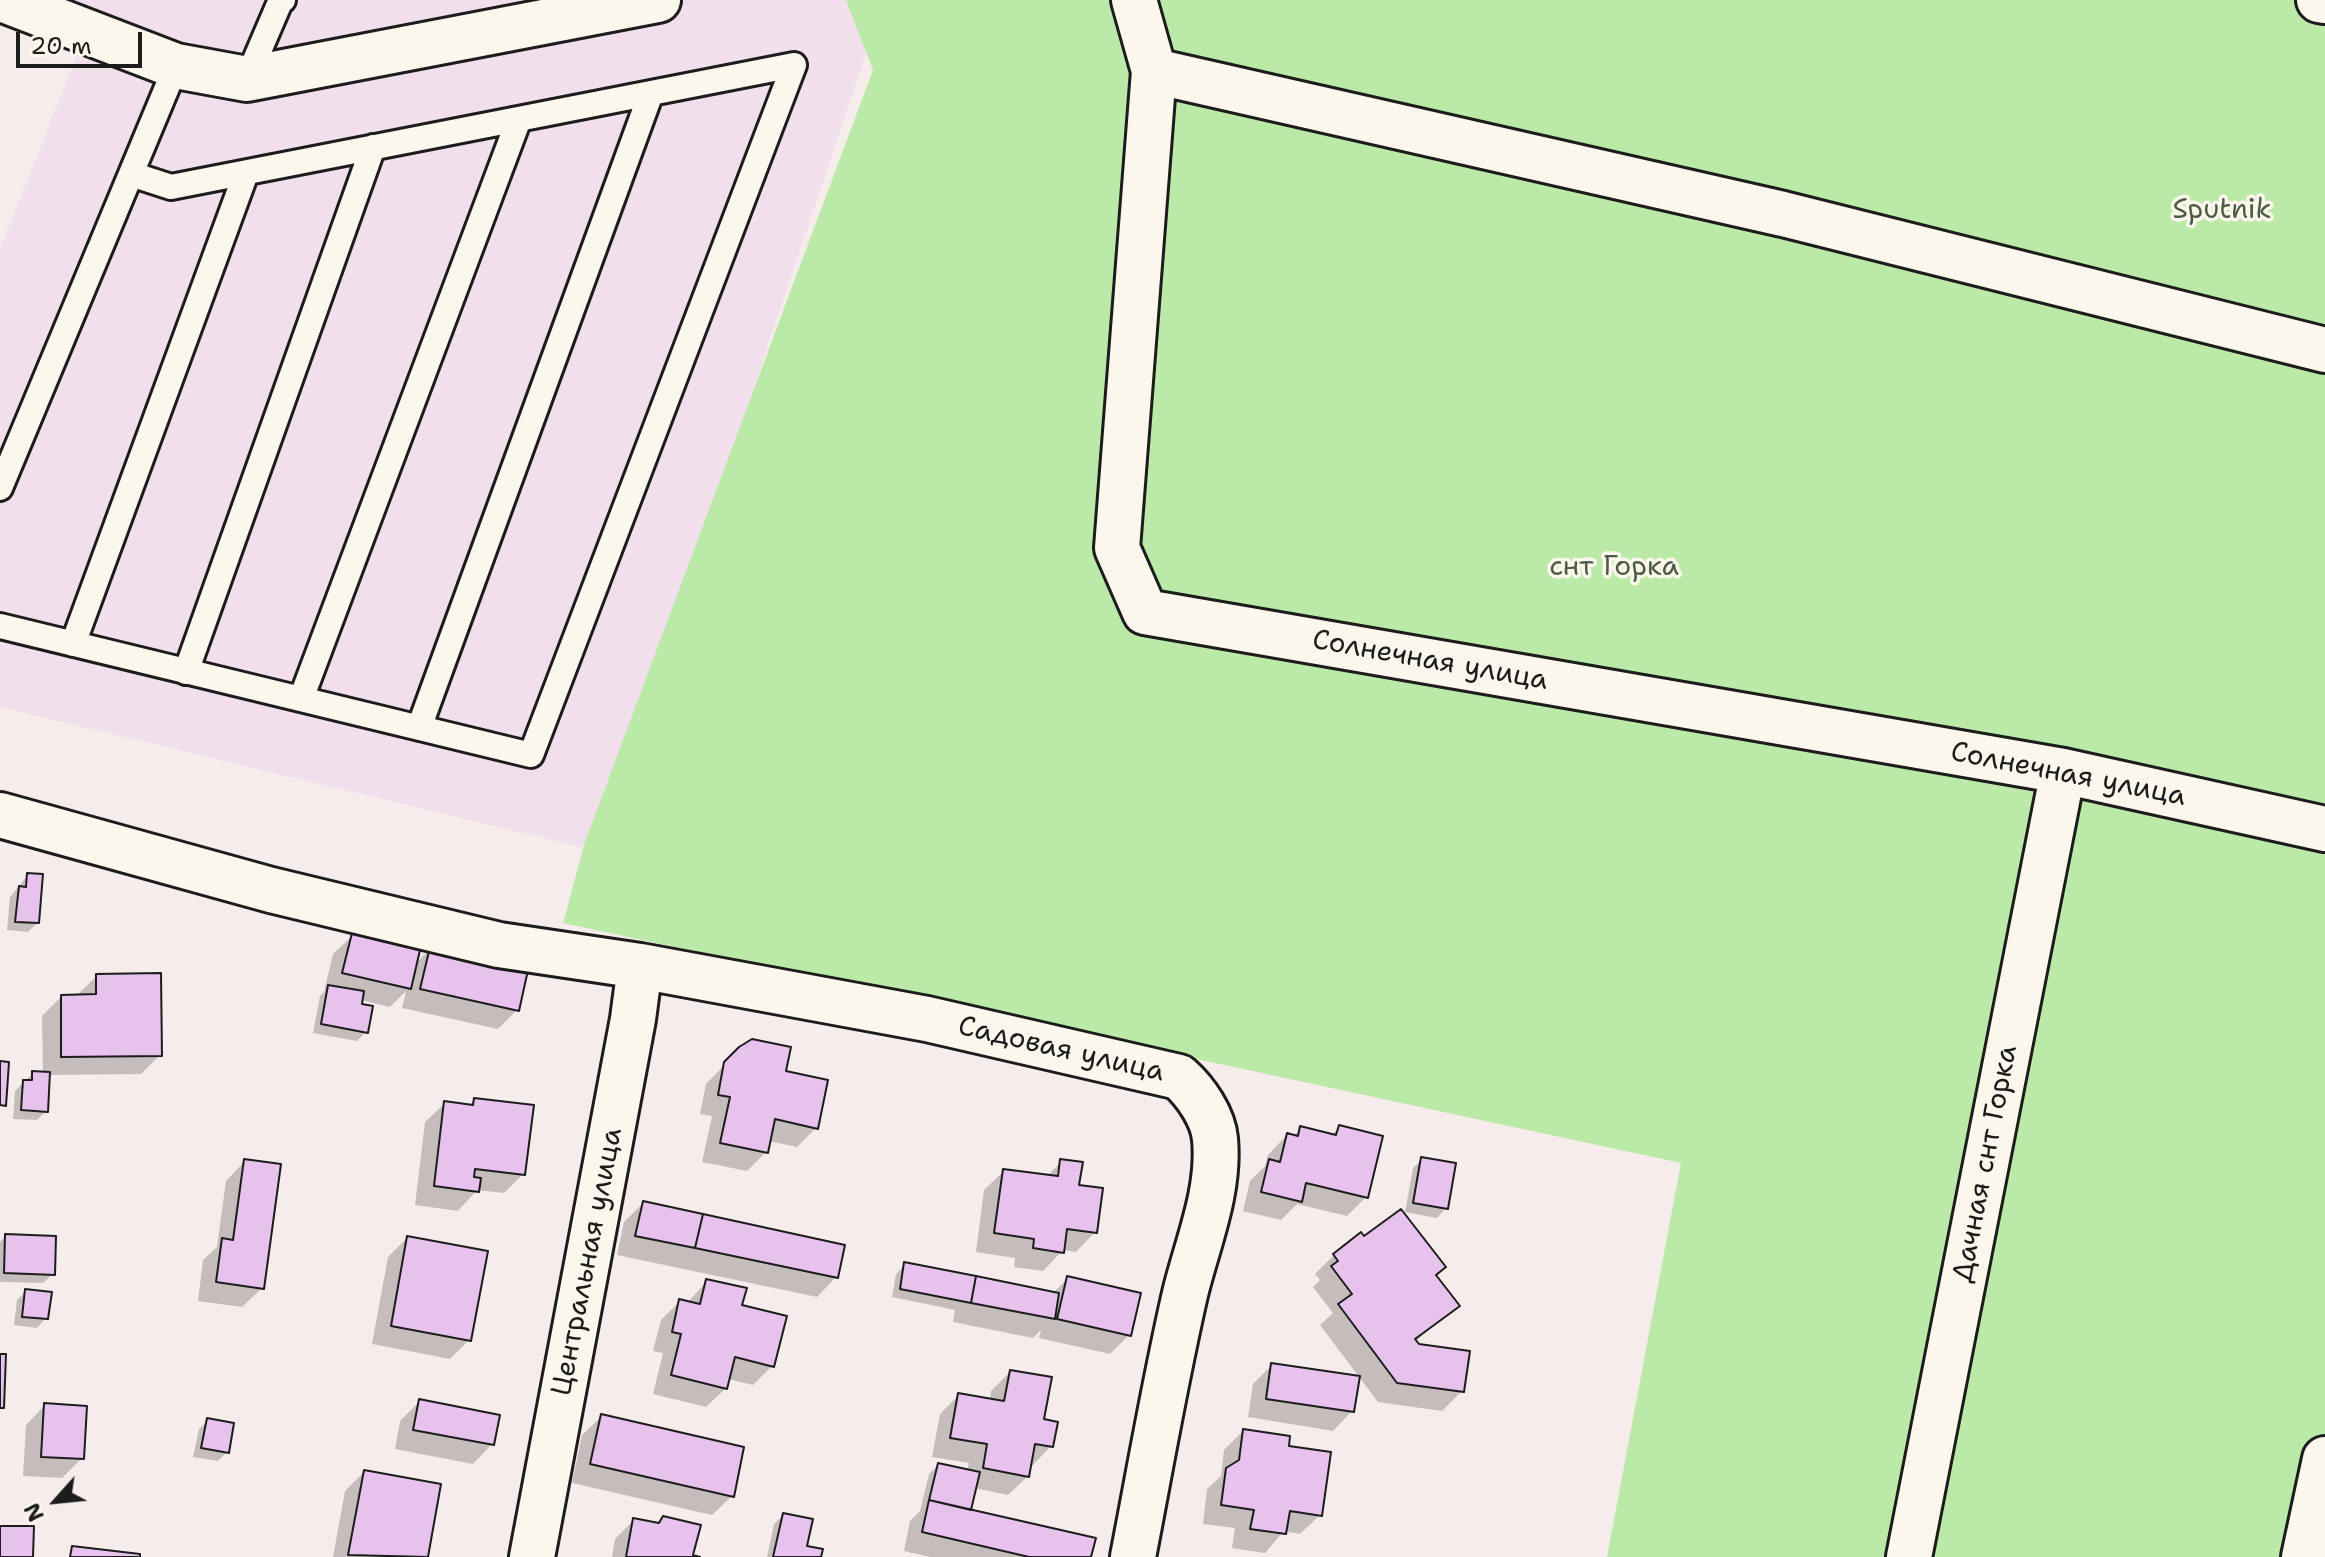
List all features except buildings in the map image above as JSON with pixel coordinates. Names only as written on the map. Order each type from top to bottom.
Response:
[{"type":"street","points":[[4,0],[176,66],[247,79],[658,0]]},
{"type":"street","name":"Солнечная улица","points":[[1134,0],[1154,71],[1117,548],[1145,612],[2063,771],[2325,829]]},
{"type":"street","points":[[2319,0],[2325,1]]},
{"type":"street","points":[[1154,71],[1798,218],[2325,350]]},
{"type":"street","name":"Дачная снт Горка","points":[[1909,1557],[2063,771]]},
{"type":"street","name":"Садовая улица","points":[[0,815],[271,890],[499,945],[640,966],[927,1019],[1179,1077],[1190,1087],[1214,1132],[1212,1187],[1185,1295],[1133,1557]]},
{"type":"street","name":"Центральная улица","points":[[532,1557],[633,1019],[640,966]]},
{"type":"street","points":[[2304,1557],[2325,1459]]},
{"type":"lane","points":[[247,79],[280,1]]},
{"type":"lane","points":[[0,626],[531,755],[794,65],[171,187],[131,174]]},
{"type":"lane","points":[[0,488],[176,66]]},
{"type":"lane","points":[[419,728],[651,93]]},
{"type":"lane","points":[[301,699],[519,119]]},
{"type":"lane","points":[[186,672],[373,147]]},
{"type":"lane","points":[[73,644],[246,173]]},
{"type":"shaded area","points":[[4,0],[884,0],[598,851],[0,707],[0,249],[86,32]]},
{"type":"green space","name":"снт Горка","points":[[846,0],[2325,0],[2325,1557],[1607,1557],[1681,1163],[563,923],[585,842],[873,70]]},
{"type":"park label","name":"Sputnik","points":[[2222,211]]}]
